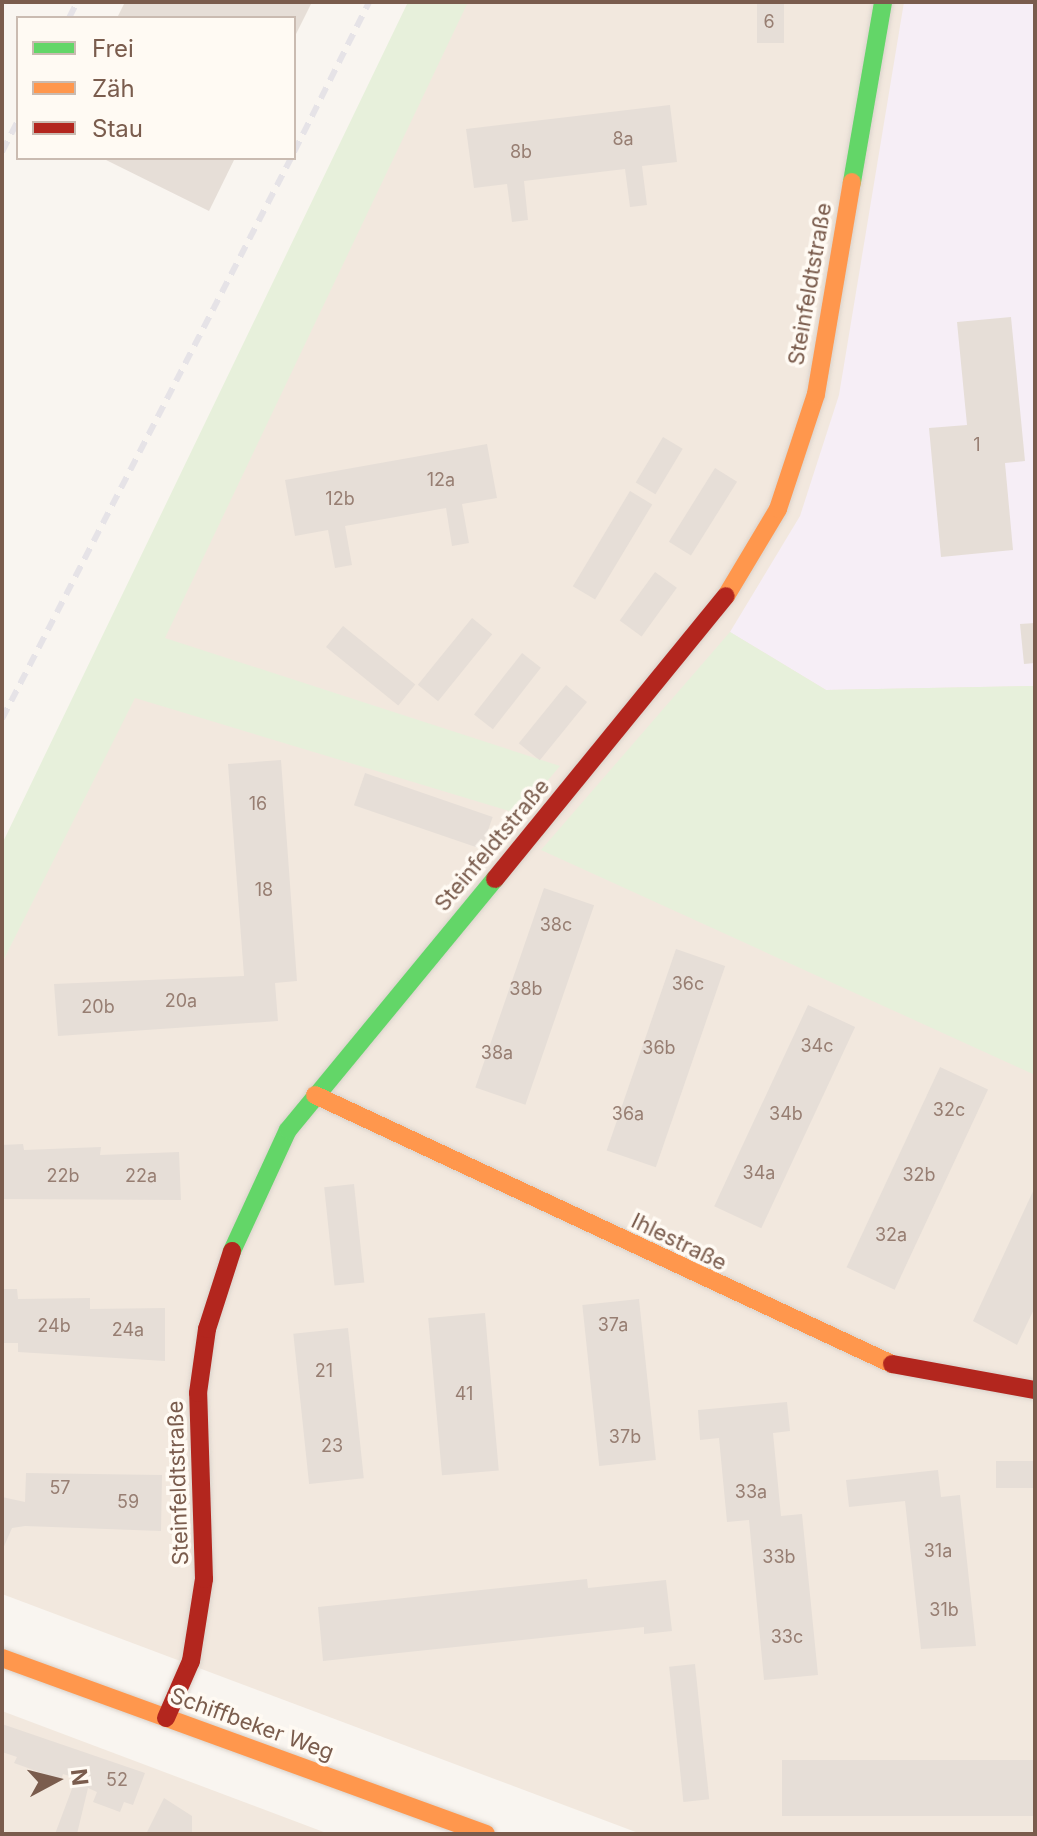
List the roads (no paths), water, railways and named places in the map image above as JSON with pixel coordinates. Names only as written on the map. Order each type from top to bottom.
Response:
[{"type":"street","name":"Steinfeldtstraße","points":[[166,1718],[191,1661],[204,1579],[198,1393],[212,1302],[264,1170],[315,1095],[687,647],[743,573],[778,509],[816,394],[883,2]]},
{"type":"street","name":"Ihlestraße","points":[[315,1095],[878,1361],[1035,1390]]},
{"type":"street","name":"Schiffbeker Weg","points":[[2,1658],[486,1834]]},
{"type":"railway","points":[[70,16],[77,2]]},
{"type":"railway","points":[[296,148],[369,2]]},
{"type":"railway","points":[[2,152],[16,124]]},
{"type":"railway","points":[[2,719],[290,160]]}]
